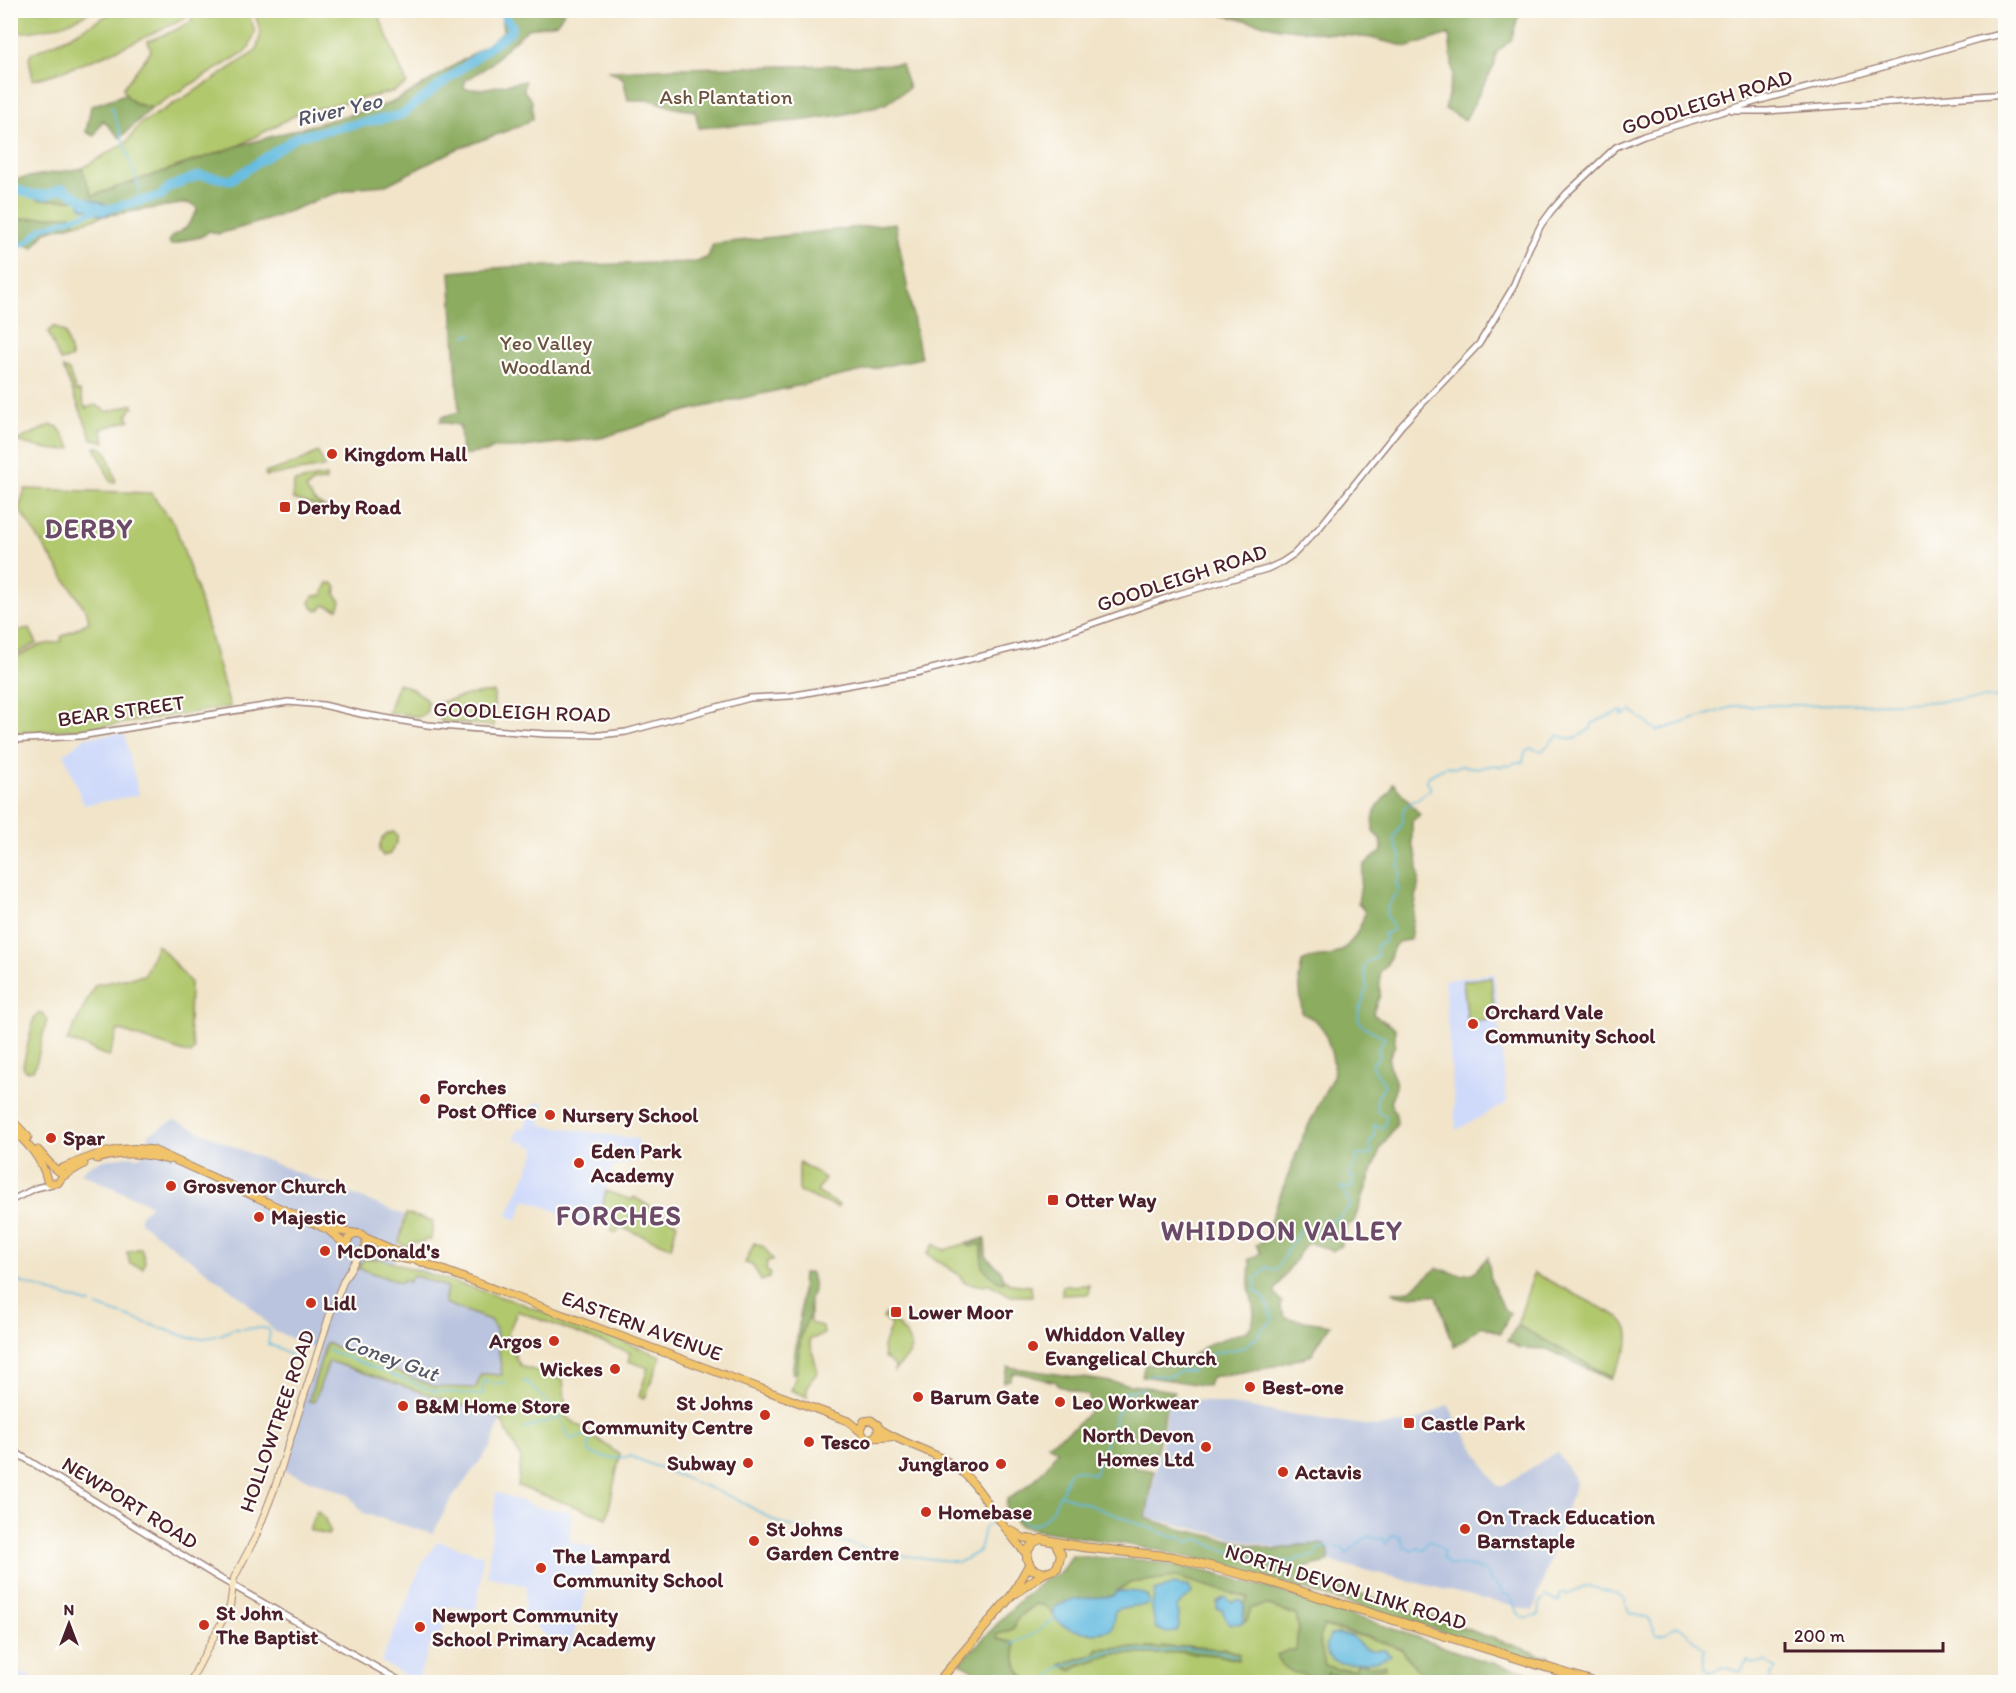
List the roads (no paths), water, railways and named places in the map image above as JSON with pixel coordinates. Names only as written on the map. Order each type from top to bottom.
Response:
[{"type":"highway","points":[[1044,1573],[1036,1571],[1029,1565],[1027,1555],[1030,1546],[1038,1540],[1045,1539],[1055,1542],[1060,1550],[1061,1559]]},
{"type":"highway","name":"NORTH DEVON LINK ROAD","points":[[1055,1542],[1174,1557],[1214,1566],[1594,1683]]},
{"type":"highway","points":[[1012,1595],[1044,1573],[1053,1571],[1067,1553],[1082,1547]]},
{"type":"highway","points":[[938,1683],[1012,1595],[1029,1565]]},
{"type":"main road","points":[[10,1118],[58,1172],[57,1183],[52,1184],[40,1159],[10,1127]]},
{"type":"main road","points":[[46,1175],[50,1169],[58,1172],[117,1148],[139,1150],[185,1165],[326,1228],[361,1234],[366,1238],[367,1245],[362,1252],[349,1248],[326,1228]]},
{"type":"main road","points":[[349,1248],[348,1239],[354,1234]]},
{"type":"main road","name":"EASTERN AVENUE","points":[[366,1238],[424,1263],[848,1421],[862,1423]]},
{"type":"main road","name":"HOLLOWTREE ROAD","points":[[349,1248],[350,1266]]},
{"type":"main road","name":"HOLLOWTREE ROAD","points":[[190,1683],[230,1606],[234,1578],[256,1536],[275,1487],[330,1314],[350,1266],[362,1252]]},
{"type":"main road","name":"EASTERN AVENUE","points":[[362,1252],[424,1263]]},
{"type":"main road","points":[[892,1437],[864,1437],[860,1431],[862,1423],[871,1420],[892,1437],[923,1449],[958,1468],[981,1493],[1027,1555]]},
{"type":"main road","name":"EASTERN AVENUE","points":[[848,1421],[860,1431]]},
{"type":"main road","points":[[874,1437],[879,1428]]},
{"type":"main road","points":[[1000,1521],[1018,1536],[1038,1540]]},
{"type":"street","name":"GOODLEIGH ROAD","points":[[236,710],[288,702],[323,705],[391,720],[449,727],[556,734],[600,735],[626,732],[750,698],[790,696],[916,673],[1045,640],[1175,595],[1267,568],[1294,554],[1320,527],[1402,425],[1479,344],[1512,290],[1541,225],[1552,210],[1616,147],[1644,135],[1768,98],[2006,33]]},
{"type":"street","points":[[1727,111],[1767,111],[2006,94]]},
{"type":"street","name":"BEAR STREET","points":[[10,740],[80,736],[236,710]]},
{"type":"street","points":[[36,1188],[46,1175]]},
{"type":"street","points":[[10,1201],[36,1188],[52,1184]]},
{"type":"street","name":"NEWPORT ROAD","points":[[10,1449],[233,1586],[402,1683]]},
{"type":"water","points":[[83,197],[116,210],[102,216],[93,212],[91,207],[86,209],[81,207],[79,200]]},
{"type":"water","points":[[1174,1584],[1189,1587],[1192,1593],[1177,1607],[1179,1626],[1176,1632],[1167,1633],[1155,1628],[1152,1606],[1155,1591]]},
{"type":"water","points":[[1116,1592],[1140,1592],[1147,1596],[1149,1601],[1147,1605],[1120,1608],[1115,1611],[1112,1629],[1089,1633],[1071,1629],[1057,1621],[1053,1615],[1055,1607],[1070,1600],[1113,1596]]},
{"type":"water","points":[[1225,1597],[1232,1602],[1241,1600],[1244,1604],[1243,1623],[1231,1624],[1222,1610],[1217,1609],[1217,1602]]},
{"type":"water","points":[[1330,1635],[1352,1636],[1366,1649],[1385,1650],[1391,1656],[1382,1660],[1365,1662],[1338,1662],[1327,1654],[1327,1646]]},
{"type":"waterway","name":"River Yeo","points":[[103,210],[161,196],[169,187],[200,175],[231,180],[298,136],[401,115],[511,31],[512,25],[506,19],[503,10]]},
{"type":"waterway","points":[[111,106],[140,190],[135,203]]},
{"type":"waterway","name":"River Yeo","points":[[10,187],[30,194],[46,195],[63,188],[91,205]]},
{"type":"waterway","points":[[10,237],[21,245],[42,228],[98,210]]},
{"type":"waterway","points":[[465,336],[472,334]]},
{"type":"waterway","points":[[1147,1376],[1168,1376],[1191,1371],[1214,1353],[1246,1347],[1250,1341],[1256,1339],[1259,1332],[1273,1320],[1265,1300],[1255,1291],[1254,1279],[1266,1267],[1275,1271],[1297,1232],[1300,1230],[1317,1231],[1326,1238],[1334,1231],[1328,1222],[1339,1217],[1351,1206],[1341,1187],[1351,1189],[1354,1177],[1350,1176],[1350,1173],[1357,1160],[1357,1155],[1372,1153],[1369,1143],[1375,1136],[1374,1125],[1383,1128],[1386,1122],[1386,1116],[1377,1111],[1377,1098],[1385,1085],[1371,1065],[1380,1057],[1378,1049],[1385,1038],[1362,1025],[1358,1016],[1364,992],[1367,990],[1364,967],[1366,963],[1377,957],[1376,945],[1384,942],[1383,934],[1393,928],[1386,913],[1399,889],[1396,884],[1401,874],[1398,865],[1401,862],[1401,856],[1393,839],[1403,822],[1405,807],[1430,790],[1426,782],[1429,776],[1447,766],[1454,768],[1461,766],[1479,768],[1495,765],[1502,767],[1523,762],[1525,752],[1530,748],[1542,751],[1558,735],[1575,738],[1591,729],[1592,724],[1622,711],[1622,716],[1632,711],[1657,731],[1735,706],[1907,703],[2006,697]]},
{"type":"waterway","name":"Coney Gut","points":[[10,1279],[91,1304]]},
{"type":"waterway","name":"Coney Gut","points":[[97,1306],[190,1338],[220,1335],[233,1329],[268,1329],[270,1333],[268,1344],[291,1356],[298,1352],[303,1342],[313,1344]]},
{"type":"waterway","name":"Coney Gut","points":[[328,1350],[434,1391],[481,1395],[485,1381],[495,1384],[506,1382]]},
{"type":"waterway","points":[[523,1382],[526,1381],[552,1407],[560,1417],[570,1439],[583,1436],[590,1438],[589,1452],[609,1458],[630,1456],[734,1498],[777,1522],[881,1553],[960,1562],[979,1551],[984,1528],[991,1523]]},
{"type":"waterway","points":[[1061,1493],[1070,1471],[1078,1470],[1095,1475],[1098,1462],[1096,1456],[1103,1452],[1107,1437],[1114,1429],[1115,1416],[1122,1409],[1124,1392],[1144,1389]]},
{"type":"waterway","points":[[524,1429],[560,1417]]},
{"type":"waterway","points":[[1011,1514],[1016,1514],[1024,1522],[1036,1524],[1046,1517],[1060,1494],[1176,1538],[1180,1536],[1187,1542],[1199,1539],[1215,1547],[1272,1564],[1293,1562],[1299,1558],[1314,1556],[1316,1550],[1325,1547],[1342,1548],[1347,1554],[1369,1536],[1376,1539],[1384,1538],[1386,1544],[1392,1536],[1400,1536],[1404,1546],[1412,1551],[1417,1547],[1424,1549],[1427,1542],[1433,1542],[1444,1551],[1443,1558],[1449,1565],[1471,1567],[1486,1573],[1504,1594],[1510,1596],[1516,1610],[1525,1618],[1538,1616],[1539,1603],[1544,1599]]},
{"type":"waterway","points":[[1546,1596],[1560,1602],[1560,1594],[1563,1592],[1567,1595],[1587,1586],[1606,1590],[1624,1598],[1629,1612],[1649,1619],[1657,1635],[1665,1634],[1675,1627],[1687,1632],[1704,1649],[1704,1665],[1711,1672],[1723,1667],[1740,1672],[1748,1661],[1752,1664],[1766,1661],[1777,1669],[1771,1676],[1772,1682]]},
{"type":"waterway","points":[[1148,1603],[1153,1604]]},
{"type":"waterway","points":[[1011,1645],[1055,1620]]},
{"type":"waterway","points":[[1039,1682],[1049,1678],[1058,1668],[1110,1651],[1159,1652],[1185,1648],[1222,1652],[1237,1657]]},
{"type":"place","name":"Kingdom Hall","points":[[332,454]]},
{"type":"place","name":"Derby Road","points":[[285,507]]},
{"type":"place","name":"Orchard Vale Community School","points":[[1473,1024]]},
{"type":"place","name":"Forches Post Office","points":[[425,1099]]},
{"type":"place","name":"Nursery School","points":[[550,1115]]},
{"type":"place","name":"Spar","points":[[51,1138]]},
{"type":"place","name":"Eden Park Academy","points":[[579,1163]]},
{"type":"place","name":"Grosvenor Church","points":[[171,1186]]},
{"type":"place","name":"Otter Way","points":[[1053,1200]]},
{"type":"place","name":"Majestic","points":[[259,1217]]},
{"type":"place","name":"McDonald's","points":[[325,1251]]},
{"type":"place","name":"Lidl","points":[[311,1303]]},
{"type":"place","name":"Lower Moor","points":[[896,1312]]},
{"type":"place","name":"Argos","points":[[554,1341]]},
{"type":"place","name":"Whiddon Valley Evangelical Church","points":[[1033,1346]]},
{"type":"place","name":"Wickes","points":[[615,1369]]},
{"type":"place","name":"Best-one","points":[[1250,1387]]},
{"type":"place","name":"Barum Gate","points":[[918,1397]]},
{"type":"place","name":"Leo Workwear","points":[[1060,1402]]},
{"type":"place","name":"B&M Home Store","points":[[403,1406]]},
{"type":"place","name":"St Johns Community Centre","points":[[765,1415]]},
{"type":"place","name":"Castle Park","points":[[1409,1423]]},
{"type":"place","name":"Tesco","points":[[809,1442]]},
{"type":"place","name":"North Devon Homes Ltd","points":[[1206,1447]]},
{"type":"place","name":"Subway","points":[[748,1463]]},
{"type":"place","name":"Junglaroo","points":[[1001,1464]]},
{"type":"place","name":"Actavis","points":[[1283,1472]]},
{"type":"place","name":"Homebase","points":[[926,1512]]},
{"type":"place","name":"On Track Education Barnstaple","points":[[1465,1529]]},
{"type":"place","name":"St Johns Garden Centre","points":[[754,1541]]},
{"type":"place","name":"The Lampard Community School","points":[[541,1568]]},
{"type":"place","name":"St John The Baptist","points":[[204,1625]]},
{"type":"place","name":"Newport Community School Primary Academy","points":[[420,1627]]},
{"type":"district","name":"DERBY","points":[[89,529]]},
{"type":"district","name":"FORCHES","points":[[619,1216]]},
{"type":"district","name":"WHIDDON VALLEY","points":[[1282,1231]]},
{"type":"park label","name":"Ash Plantation","points":[[726,97]]},
{"type":"park label","name":"Yeo Valley Woodland","points":[[546,355]]}]
